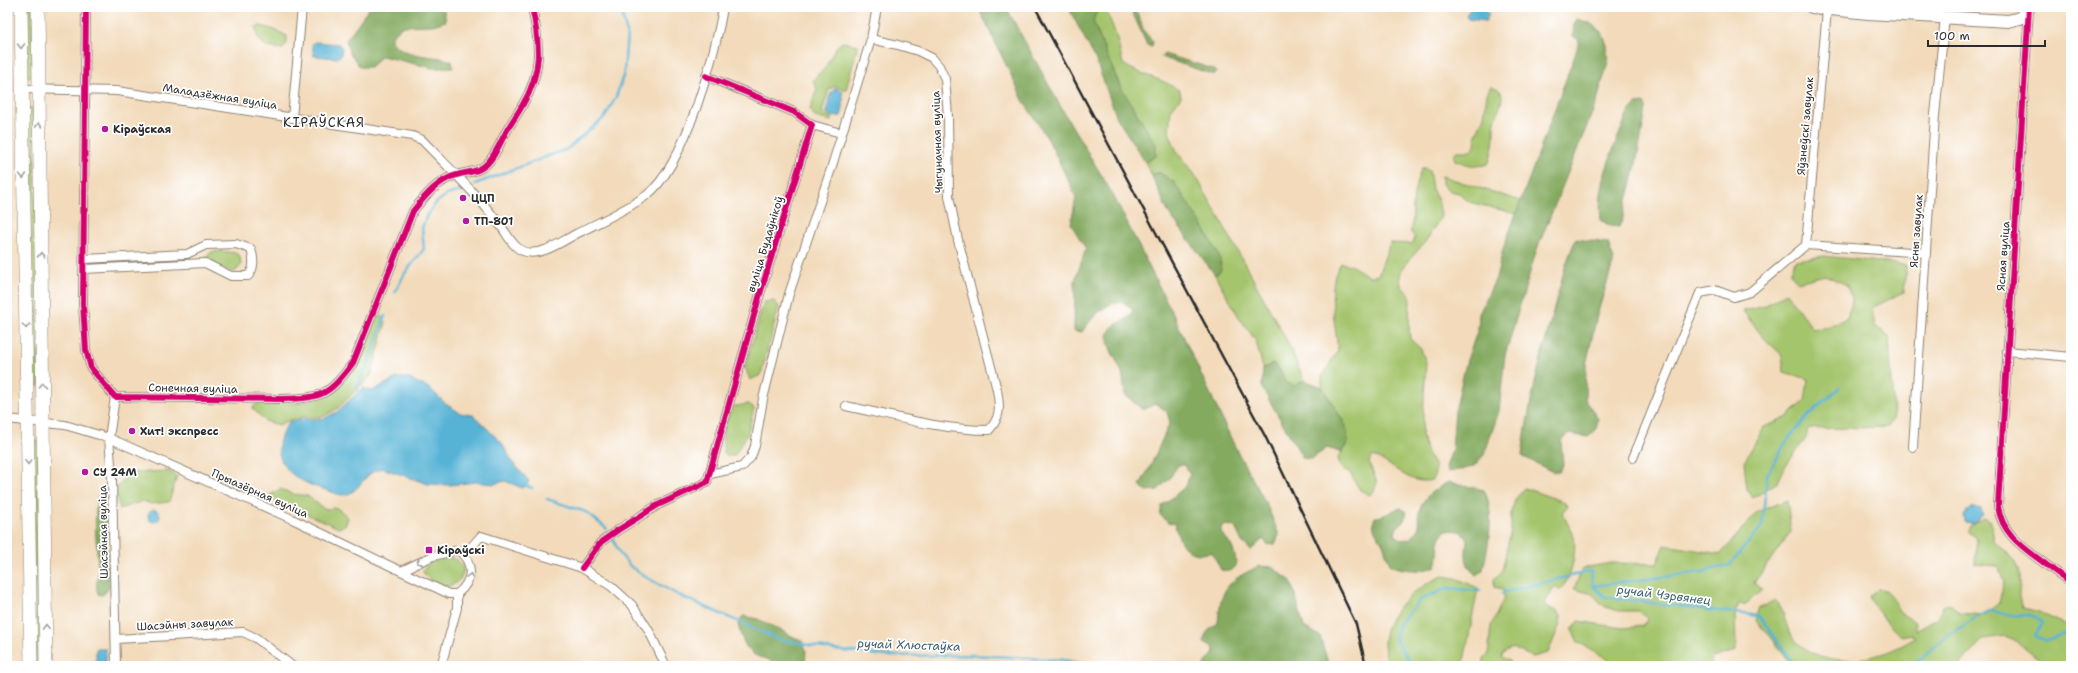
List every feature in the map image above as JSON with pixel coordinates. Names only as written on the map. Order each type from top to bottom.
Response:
[{"type":"main road","points":[[21,7],[31,666]]},
{"type":"main road","points":[[38,7],[46,666]]},
{"type":"street","points":[[86,7],[83,304],[86,350],[91,368],[115,397]]},
{"type":"street","points":[[292,118],[302,7]]},
{"type":"street","name":"Сонечная вуліца","points":[[115,397],[310,398],[324,394],[340,380],[353,363],[414,211],[423,198],[435,187],[456,175],[469,173],[484,167],[494,154],[533,87],[539,63],[539,49],[532,7]]},
{"type":"street","points":[[456,175],[484,203],[519,249],[532,254],[546,249],[615,214],[648,194],[666,174],[679,152],[706,76],[723,7]]},
{"type":"street","points":[[582,568],[601,542],[618,530],[658,505],[709,478],[742,467],[751,457],[755,446],[763,399],[789,294],[831,169],[871,39],[876,7]]},
{"type":"street","points":[[1812,7],[1827,10],[2008,21],[2020,18],[2029,7]]},
{"type":"street","name":"Ясная вуліца","points":[[2029,7],[1998,506],[1999,518],[2006,531],[2022,547],[2071,581]]},
{"type":"street","name":"Яўзнеўскі завулак","points":[[1806,245],[1827,10]]},
{"type":"street","name":"Ясны завулак","points":[[1913,447],[1935,115],[1945,17]]},
{"type":"street","name":"Чыгуначная вуліца","points":[[846,406],[951,428],[975,430],[989,430],[996,422],[1000,408],[997,390],[958,240],[949,196],[948,116],[945,79],[939,66],[932,58],[898,44],[871,39]]},
{"type":"street","points":[[706,76],[794,112],[812,125],[841,134]]},
{"type":"street","name":"Маладзёжная вуліца","points":[[22,89],[117,91],[412,136],[422,140],[456,175]]},
{"type":"street","name":"вуліца Будаўнікоў","points":[[709,478],[760,294],[812,125]]},
{"type":"street","points":[[84,259],[187,254],[206,245],[236,244],[251,249],[254,258],[253,271],[248,276],[231,276],[204,263],[84,269]]},
{"type":"street","points":[[1633,458],[1700,293],[1715,290],[1734,297],[1750,292],[1766,277],[1806,245],[1926,253]]},
{"type":"street","points":[[2007,351],[2071,357]]},
{"type":"street","name":"Шасэйная вуліца","points":[[115,397],[109,438],[112,478],[116,666]]},
{"type":"street","name":"Прыазёрная вуліца","points":[[7,419],[28,423],[65,425],[109,438],[292,519],[449,594],[457,594]]},
{"type":"street","points":[[464,555],[481,536],[582,568],[611,586],[632,605],[648,628],[666,666]]},
{"type":"street","points":[[400,571],[433,556],[458,550],[464,555],[471,568],[466,587],[457,594],[457,608],[441,666]]},
{"type":"street","name":"Шасэйны завулак","points":[[116,639],[243,632],[256,638],[292,666]]},
{"type":"green space","points":[[25,7],[32,7],[33,77],[27,77]]},
{"type":"green space","points":[[370,7],[443,7],[446,21],[433,25],[403,26],[392,35],[392,42],[413,54],[452,61],[453,68],[432,68],[382,56],[370,67],[360,67],[349,52],[346,40]]},
{"type":"green space","points":[[978,7],[1006,7],[1063,111],[1112,193],[1172,312],[1236,449],[1267,505],[1279,535],[1275,544],[1268,545],[1263,539],[1251,550],[1242,542],[1235,527],[1227,525],[1221,527],[1221,533],[1228,540],[1235,556],[1236,566],[1231,571],[1221,570],[1212,552],[1197,554],[1186,549],[1179,539],[1175,524],[1167,522],[1160,515],[1162,506],[1186,486],[1190,474],[1185,465],[1178,465],[1169,479],[1158,490],[1145,491],[1140,485],[1151,465],[1170,422],[1167,412],[1156,403],[1143,410],[1125,395],[1122,373],[1109,346],[1108,335],[1110,330],[1115,325],[1125,320],[1133,310],[1126,304],[1119,302],[1112,304],[1098,313],[1082,332],[1074,331],[1075,280],[1086,249],[1071,224],[1076,197],[1049,141],[1024,102]]},
{"type":"green space","points":[[1068,7],[1098,7],[1093,21],[1119,84],[1156,145],[1156,156],[1145,162],[1117,118],[1095,58]]},
{"type":"green space","points":[[1098,7],[1105,7],[1116,35],[1123,64],[1166,83],[1180,91],[1181,97],[1171,110],[1169,132],[1177,152],[1195,175],[1287,341],[1304,380],[1295,386],[1285,382],[1281,371],[1273,364],[1263,368],[1256,341],[1239,317],[1215,275],[1221,270],[1160,173],[1151,174],[1145,162],[1156,156],[1119,84],[1096,29],[1093,21]]},
{"type":"green space","points":[[1130,7],[1135,7],[1144,31],[1153,42],[1152,47],[1147,45]]},
{"type":"green space","points":[[1577,19],[1590,23],[1602,32],[1607,45],[1608,62],[1597,101],[1537,249],[1505,355],[1499,411],[1484,455],[1473,467],[1448,472],[1446,467],[1452,450],[1455,411],[1466,363],[1478,329],[1479,314],[1496,278],[1503,249],[1576,52],[1579,40],[1573,36],[1574,24]]},
{"type":"green space","points":[[261,26],[275,30],[287,36],[287,43],[283,49],[266,47],[258,38],[256,27]]},
{"type":"green space","points":[[842,42],[858,45],[846,90],[836,86],[829,89],[822,112],[833,119],[831,121],[815,117],[810,110],[817,89],[813,81],[815,77],[824,69],[836,48]]},
{"type":"green space","points":[[1164,54],[1213,69],[1217,72],[1214,75],[1161,57]]},
{"type":"green space","points":[[1490,87],[1497,88],[1500,91],[1502,101],[1495,124],[1494,142],[1489,163],[1476,166],[1455,160],[1453,154],[1457,151],[1471,151],[1475,146],[1476,135],[1484,116],[1487,94]]},
{"type":"green space","points":[[1644,103],[1646,108],[1640,142],[1623,216],[1619,227],[1610,226],[1601,220],[1601,192],[1604,178],[1629,111],[1636,104]]},
{"type":"green space","points":[[27,108],[34,108],[39,386],[32,386]]},
{"type":"green space","points":[[1422,168],[1429,170],[1432,189],[1439,203],[1441,216],[1426,241],[1402,268],[1400,276],[1401,286],[1410,295],[1410,339],[1421,349],[1426,362],[1422,436],[1427,453],[1435,466],[1435,474],[1432,480],[1416,480],[1373,456],[1369,462],[1377,483],[1374,491],[1370,495],[1360,490],[1350,473],[1340,467],[1338,458],[1348,442],[1346,426],[1322,387],[1322,375],[1338,351],[1332,294],[1336,272],[1341,263],[1351,265],[1370,277],[1378,275],[1390,243],[1412,244],[1415,238],[1410,231],[1414,196]]},
{"type":"green space","points":[[1160,173],[1174,182],[1205,230],[1220,258],[1221,270],[1215,275],[1168,212],[1151,174]]},
{"type":"green space","points":[[1442,176],[1521,201],[1517,214],[1469,202],[1459,193],[1450,191],[1442,184]]},
{"type":"green space","points":[[1576,239],[1608,243],[1614,260],[1597,315],[1586,365],[1585,399],[1598,419],[1596,430],[1588,437],[1568,434],[1561,441],[1563,465],[1559,472],[1553,472],[1522,456],[1539,366],[1563,275]]},
{"type":"green space","points":[[221,251],[235,253],[240,256],[241,265],[235,272],[209,264],[205,259],[211,252]]},
{"type":"green space","points":[[1825,256],[1906,265],[1904,292],[1872,308],[1875,326],[1889,336],[1894,417],[1888,427],[1808,429],[1806,438],[1786,465],[1778,482],[1753,498],[1747,489],[1744,462],[1764,427],[1786,418],[1805,401],[1808,379],[1784,372],[1782,355],[1763,337],[1743,311],[1764,306],[1786,293],[1813,329],[1827,327],[1847,318],[1852,301],[1847,285],[1825,275],[1798,282],[1790,274],[1795,260]]},
{"type":"green space","points":[[774,301],[779,306],[761,375],[750,380],[745,367],[764,302]]},
{"type":"green space","points":[[380,314],[386,322],[371,376],[337,409],[322,417],[304,417],[287,421],[279,425],[265,421],[252,408],[258,403],[297,403],[310,401],[322,396],[332,389],[350,366],[375,316]]},
{"type":"green space","points":[[1273,364],[1281,371],[1285,382],[1295,386],[1304,380],[1322,387],[1346,426],[1348,442],[1341,452],[1327,448],[1311,459],[1303,458],[1262,388],[1263,368]]},
{"type":"green space","points":[[749,404],[754,408],[747,435],[734,456],[727,456],[723,452],[723,436],[730,407]]},
{"type":"green space","points":[[33,441],[39,441],[42,666],[36,666]]},
{"type":"green space","points":[[169,471],[177,476],[169,502],[151,504],[143,501],[120,509],[115,490],[129,473]]},
{"type":"green space","points":[[1449,482],[1484,490],[1488,499],[1490,509],[1490,530],[1483,570],[1476,575],[1469,567],[1466,558],[1467,539],[1460,531],[1446,530],[1440,539],[1436,566],[1425,570],[1408,570],[1391,566],[1383,544],[1373,525],[1375,517],[1382,516],[1401,508],[1407,513],[1403,522],[1397,527],[1395,534],[1401,540],[1410,539],[1419,527],[1419,512],[1425,499],[1435,490]]},
{"type":"green space","points":[[1524,488],[1565,502],[1567,507],[1563,511],[1565,519],[1574,537],[1574,557],[1570,573],[1564,585],[1560,589],[1554,588],[1545,603],[1548,608],[1558,612],[1561,616],[1560,624],[1548,653],[1533,657],[1512,648],[1503,653],[1502,657],[1510,661],[1510,666],[1483,666],[1484,658],[1488,655],[1491,626],[1504,598],[1503,589],[1494,587],[1494,579],[1502,571],[1511,530],[1511,513],[1515,500]]},
{"type":"green space","points":[[280,489],[293,494],[308,496],[324,509],[337,508],[348,517],[346,524],[339,528],[276,501],[270,495]]},
{"type":"green space","points":[[100,491],[104,491],[109,500],[111,526],[106,539],[109,587],[102,595],[98,594],[97,588],[98,572],[95,520],[97,500]]},
{"type":"green space","points":[[1787,500],[1791,531],[1754,583],[1762,590],[1746,604],[1739,604],[1735,613],[1736,651],[1712,658],[1711,666],[1620,666],[1578,642],[1572,630],[1578,621],[1622,628],[1643,626],[1648,619],[1639,611],[1619,611],[1605,607],[1592,594],[1574,589],[1583,568],[1611,563],[1657,564],[1665,545],[1721,554],[1757,512]]},
{"type":"green space","points":[[1984,518],[1991,522],[1994,541],[2011,556],[2017,565],[2020,576],[2019,594],[2022,608],[2040,612],[2071,629],[2071,666],[2045,665],[2017,642],[2006,636],[1983,639],[1959,666],[1792,666],[1771,637],[1756,621],[1758,609],[1775,600],[1783,611],[1790,633],[1801,646],[1815,654],[1832,659],[1849,660],[1867,658],[1884,653],[1901,646],[1916,637],[1911,634],[1902,636],[1883,618],[1869,596],[1877,589],[1886,590],[1893,598],[1902,614],[1915,622],[1916,630],[1937,618],[1946,604],[1953,606],[1959,613],[1983,615],[1999,603],[2004,581],[1997,566],[1975,564],[1974,562],[1977,538],[1969,532],[1969,526]]},
{"type":"green space","points":[[447,557],[458,561],[463,567],[463,574],[459,580],[452,585],[443,586],[433,582],[423,572],[424,568],[429,563]]},
{"type":"green space","points":[[1260,566],[1272,567],[1291,581],[1304,627],[1320,636],[1329,666],[1203,666],[1214,653],[1213,646],[1204,643],[1204,639],[1208,631],[1218,623],[1221,601],[1224,593],[1233,581]]},
{"type":"green space","points":[[1442,576],[1456,578],[1478,588],[1463,666],[1387,666],[1384,641],[1386,630],[1391,619],[1404,601],[1413,593]]},
{"type":"green space","points":[[743,616],[758,619],[802,641],[806,650],[805,666],[775,666],[770,661],[754,655],[744,643],[738,624]]},
{"type":"water","points":[[1480,7],[1489,13],[1486,21],[1468,19],[1466,15],[1471,8]]},
{"type":"water","points":[[315,42],[339,44],[342,47],[341,55],[337,58],[314,56],[312,44]]},
{"type":"water","points":[[836,88],[842,91],[843,107],[841,116],[832,117],[827,113],[828,102],[831,93]]},
{"type":"water","points":[[397,378],[407,378],[429,388],[445,403],[460,413],[473,415],[501,442],[513,463],[529,481],[526,486],[522,488],[505,481],[494,484],[476,482],[450,485],[428,484],[382,468],[371,473],[352,492],[343,495],[310,485],[290,473],[280,456],[279,446],[282,435],[289,422],[304,419],[323,419],[337,412],[363,388],[372,391]]},
{"type":"water","points":[[1974,507],[1981,509],[1983,515],[1974,523],[1964,522],[1963,516]]},
{"type":"water","points":[[154,510],[158,512],[160,516],[158,520],[154,522],[150,520],[148,516],[150,512]]},
{"type":"water","points":[[96,649],[106,649],[106,665],[96,666]]},
{"type":"waterway","name":"ручай Хлюстаўка","points":[[475,184],[567,149],[605,117],[616,97],[624,73],[627,33],[620,7]]},
{"type":"waterway","name":"ручай Хлюстаўка","points":[[395,292],[405,273],[424,249],[422,228],[427,215],[436,203],[446,195],[461,191]]},
{"type":"waterway","name":"ручай Хлюстаўка","points":[[360,395],[357,387],[370,360],[385,316]]},
{"type":"waterway","points":[[1593,586],[1702,572],[1730,565],[1762,526],[1767,475],[1786,442],[1808,416],[1839,388]]},
{"type":"waterway","name":"ручай Хлюстаўка","points":[[524,485],[532,488]]},
{"type":"waterway","name":"ручай Хлюстаўка","points":[[547,499],[586,512],[607,529]]},
{"type":"waterway","name":"ручай Хлюстаўка","points":[[613,539],[620,554],[631,567],[644,576],[678,595],[778,639],[834,650],[887,656],[973,655],[1064,660],[1094,666]]},
{"type":"waterway","name":"ручай Чэрвянец","points":[[1501,593],[1591,571],[1593,586],[1605,597],[1759,616],[1795,666]]},
{"type":"waterway","name":"ручай Чэрвянец","points":[[1413,666],[1396,641],[1398,625],[1420,600],[1448,588],[1480,591]]},
{"type":"waterway","name":"ручай Чэрвянец","points":[[1913,666],[1949,635],[1990,610],[2007,615],[2027,614],[2034,617],[2042,623],[2035,636],[2042,639],[2049,639],[2063,633],[2071,635]]},
{"type":"railway","points":[[1035,7],[1265,436],[1356,624],[1366,666]]},
{"type":"cycle path","points":[[86,7],[83,304],[86,350],[91,368],[115,397],[282,399],[316,396],[324,393],[344,374],[353,363],[413,211],[427,195],[444,180],[480,169],[490,161],[522,106],[534,81],[537,69],[538,46],[532,7]]},
{"type":"cycle path","points":[[2029,7],[1998,506],[2004,526],[2016,541],[2031,554],[2071,581]]},
{"type":"cycle path","points":[[582,568],[601,542],[618,530],[658,505],[707,482],[760,294],[812,125],[794,112],[706,76]]},
{"type":"place","name":"Кіраўская","points":[[105,129]]},
{"type":"place","name":"ЦЦП","points":[[463,198]]},
{"type":"place","name":"ТП-801","points":[[466,221]]},
{"type":"place","name":"Хит! экспресс","points":[[132,431]]},
{"type":"place","name":"СУ 24М","points":[[85,472]]},
{"type":"place","name":"Кіраўскі","points":[[429,550]]},
{"type":"district","name":"КІРАЎСКАЯ","points":[[324,122]]}]
